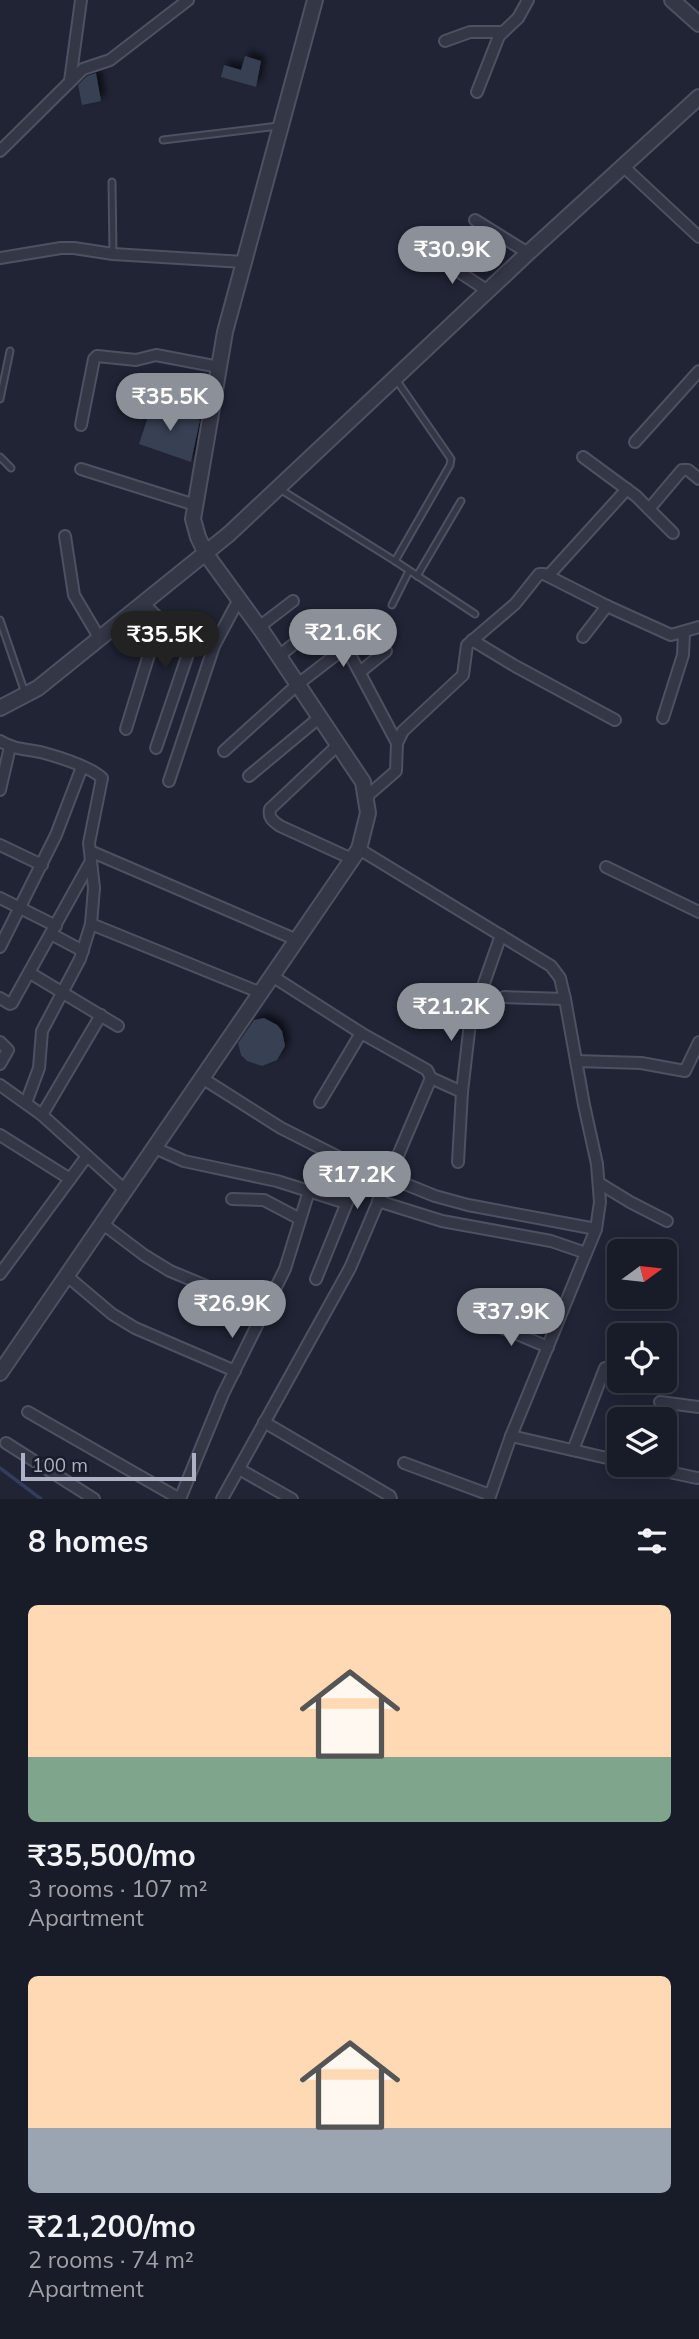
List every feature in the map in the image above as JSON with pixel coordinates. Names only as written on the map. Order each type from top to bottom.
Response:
[{"type":"street","points":[[70,81],[80,0]]},
{"type":"street","points":[[0,151],[88,66],[110,60],[188,0]]},
{"type":"street","points":[[0,1373],[5,1356],[67,1276],[355,854],[365,829],[366,797],[363,782],[279,656],[206,554],[193,519],[225,331],[315,0]]},
{"type":"street","points":[[477,92],[501,32],[518,18],[528,0]]},
{"type":"street","points":[[672,0],[699,24]]},
{"type":"street","points":[[444,41],[470,32],[501,32]]},
{"type":"street","points":[[0,708],[38,688],[206,554],[699,97]]},
{"type":"street","points":[[624,167],[699,237]]},
{"type":"street","points":[[475,220],[528,253]]},
{"type":"street","points":[[0,258],[61,248],[244,262]]},
{"type":"street","points":[[432,254],[488,291]]},
{"type":"street","points":[[81,425],[94,359],[97,356],[136,360],[156,355],[219,367]]},
{"type":"street","points":[[635,442],[699,370]]},
{"type":"street","points":[[583,457],[627,489],[673,533]]},
{"type":"street","points":[[81,469],[195,505]]},
{"type":"street","points":[[649,509],[682,470],[688,470],[699,479]]},
{"type":"street","points":[[548,576],[627,489]]},
{"type":"street","points":[[65,536],[74,595],[100,639]]},
{"type":"street","points":[[366,797],[396,771],[397,743],[403,731],[463,676],[466,670],[466,652],[472,640],[515,604],[539,574],[671,635],[699,627]]},
{"type":"street","points":[[169,780],[214,646],[239,599]]},
{"type":"street","points":[[259,627],[293,601]]},
{"type":"street","points":[[144,604],[188,639],[191,645],[156,748]]},
{"type":"street","points":[[583,637],[607,606]]},
{"type":"street","points":[[126,729],[160,619]]},
{"type":"street","points":[[279,656],[316,626]]},
{"type":"street","points":[[224,751],[298,684],[346,647],[365,627]]},
{"type":"street","points":[[663,718],[683,655],[684,633]]},
{"type":"street","points":[[472,640],[615,720]]},
{"type":"street","points":[[346,647],[397,743]]},
{"type":"street","points":[[360,673],[386,651]]},
{"type":"street","points":[[249,776],[320,717]]},
{"type":"street","points":[[0,790],[5,744],[43,752],[102,778],[91,832],[94,888],[91,925],[83,951],[42,1031],[39,1068],[26,1103]]},
{"type":"street","points":[[338,745],[270,809],[271,819],[280,826],[355,854],[551,966],[560,978],[565,999],[599,1183],[600,1202],[596,1229],[511,1436],[490,1497],[404,1464]]},
{"type":"street","points":[[0,947],[56,835],[82,767]]},
{"type":"street","points":[[0,845],[41,865]]},
{"type":"street","points":[[0,998],[12,1003],[91,856]]},
{"type":"street","points":[[91,856],[297,940]]},
{"type":"street","points":[[606,867],[699,912]]},
{"type":"street","points":[[0,898],[21,908],[83,951]]},
{"type":"street","points":[[91,925],[261,993]]},
{"type":"street","points":[[458,1162],[470,1024],[501,936]]},
{"type":"street","points":[[30,973],[118,1026]]},
{"type":"street","points":[[272,976],[361,1034],[427,1070],[431,1078],[462,1092]]},
{"type":"street","points":[[504,996],[565,999]]},
{"type":"street","points":[[42,1115],[101,1015]]},
{"type":"street","points":[[320,1102],[361,1034]]},
{"type":"street","points":[[0,1042],[8,1050],[0,1064]]},
{"type":"street","points":[[576,1061],[641,1063],[685,1071],[699,1042]]},
{"type":"street","points":[[222,1499],[350,1268],[431,1078]]},
{"type":"street","points":[[202,1079],[281,1128],[387,1179],[468,1205],[596,1229]]},
{"type":"street","points":[[0,1085],[42,1115],[125,1191]]},
{"type":"street","points":[[0,1135],[70,1179]]},
{"type":"street","points":[[155,1148],[200,1166],[253,1175],[346,1203]]},
{"type":"street","points":[[1,1269],[87,1156]]},
{"type":"street","points":[[316,1279],[361,1168]]},
{"type":"street","points":[[599,1183],[667,1221]]},
{"type":"street","points":[[28,1412],[180,1499],[235,1371],[285,1269],[309,1191]]},
{"type":"street","points":[[232,1199],[264,1200],[300,1219]]},
{"type":"street","points":[[378,1201],[442,1221],[551,1241],[586,1253]]},
{"type":"street","points":[[103,1224],[170,1271],[264,1310]]},
{"type":"street","points":[[67,1276],[112,1314],[135,1328],[235,1371]]},
{"type":"street","points":[[486,1321],[548,1347]]},
{"type":"street","points":[[573,1450],[605,1368]]},
{"type":"street","points":[[660,1402],[699,1407]]},
{"type":"street","points":[[264,1422],[391,1499]]},
{"type":"street","points":[[511,1436],[607,1458]]},
{"type":"street","points":[[6,1443],[94,1499]]},
{"type":"street","points":[[239,1469],[292,1499]]},
{"type":"street","points":[[677,1474],[696,1478]]},
{"type":"lane","points":[[163,140],[281,125]]},
{"type":"lane","points":[[112,182],[113,254]]},
{"type":"lane","points":[[0,399],[10,351]]},
{"type":"lane","points":[[395,378],[451,459],[450,466],[395,561]]},
{"type":"lane","points":[[0,457],[11,467]]},
{"type":"lane","points":[[278,488],[475,614]]},
{"type":"lane","points":[[417,576],[461,501]]},
{"type":"lane","points":[[392,605],[410,571]]},
{"type":"lane","points":[[0,620],[25,695]]},
{"type":"building","points":[[245,56],[261,61],[256,87],[221,77],[224,65],[241,70]]},
{"type":"building","points":[[96,73],[101,101],[82,105],[78,85],[87,76]]},
{"type":"building","points":[[152,404],[200,420],[191,462],[139,444]]},
{"type":"building","points":[[264,1018],[282,1031],[285,1046],[277,1060],[262,1066],[247,1061],[241,1055],[238,1043],[254,1020]]},
{"type":"waterway","points":[[0,1468],[41,1499]]}]
